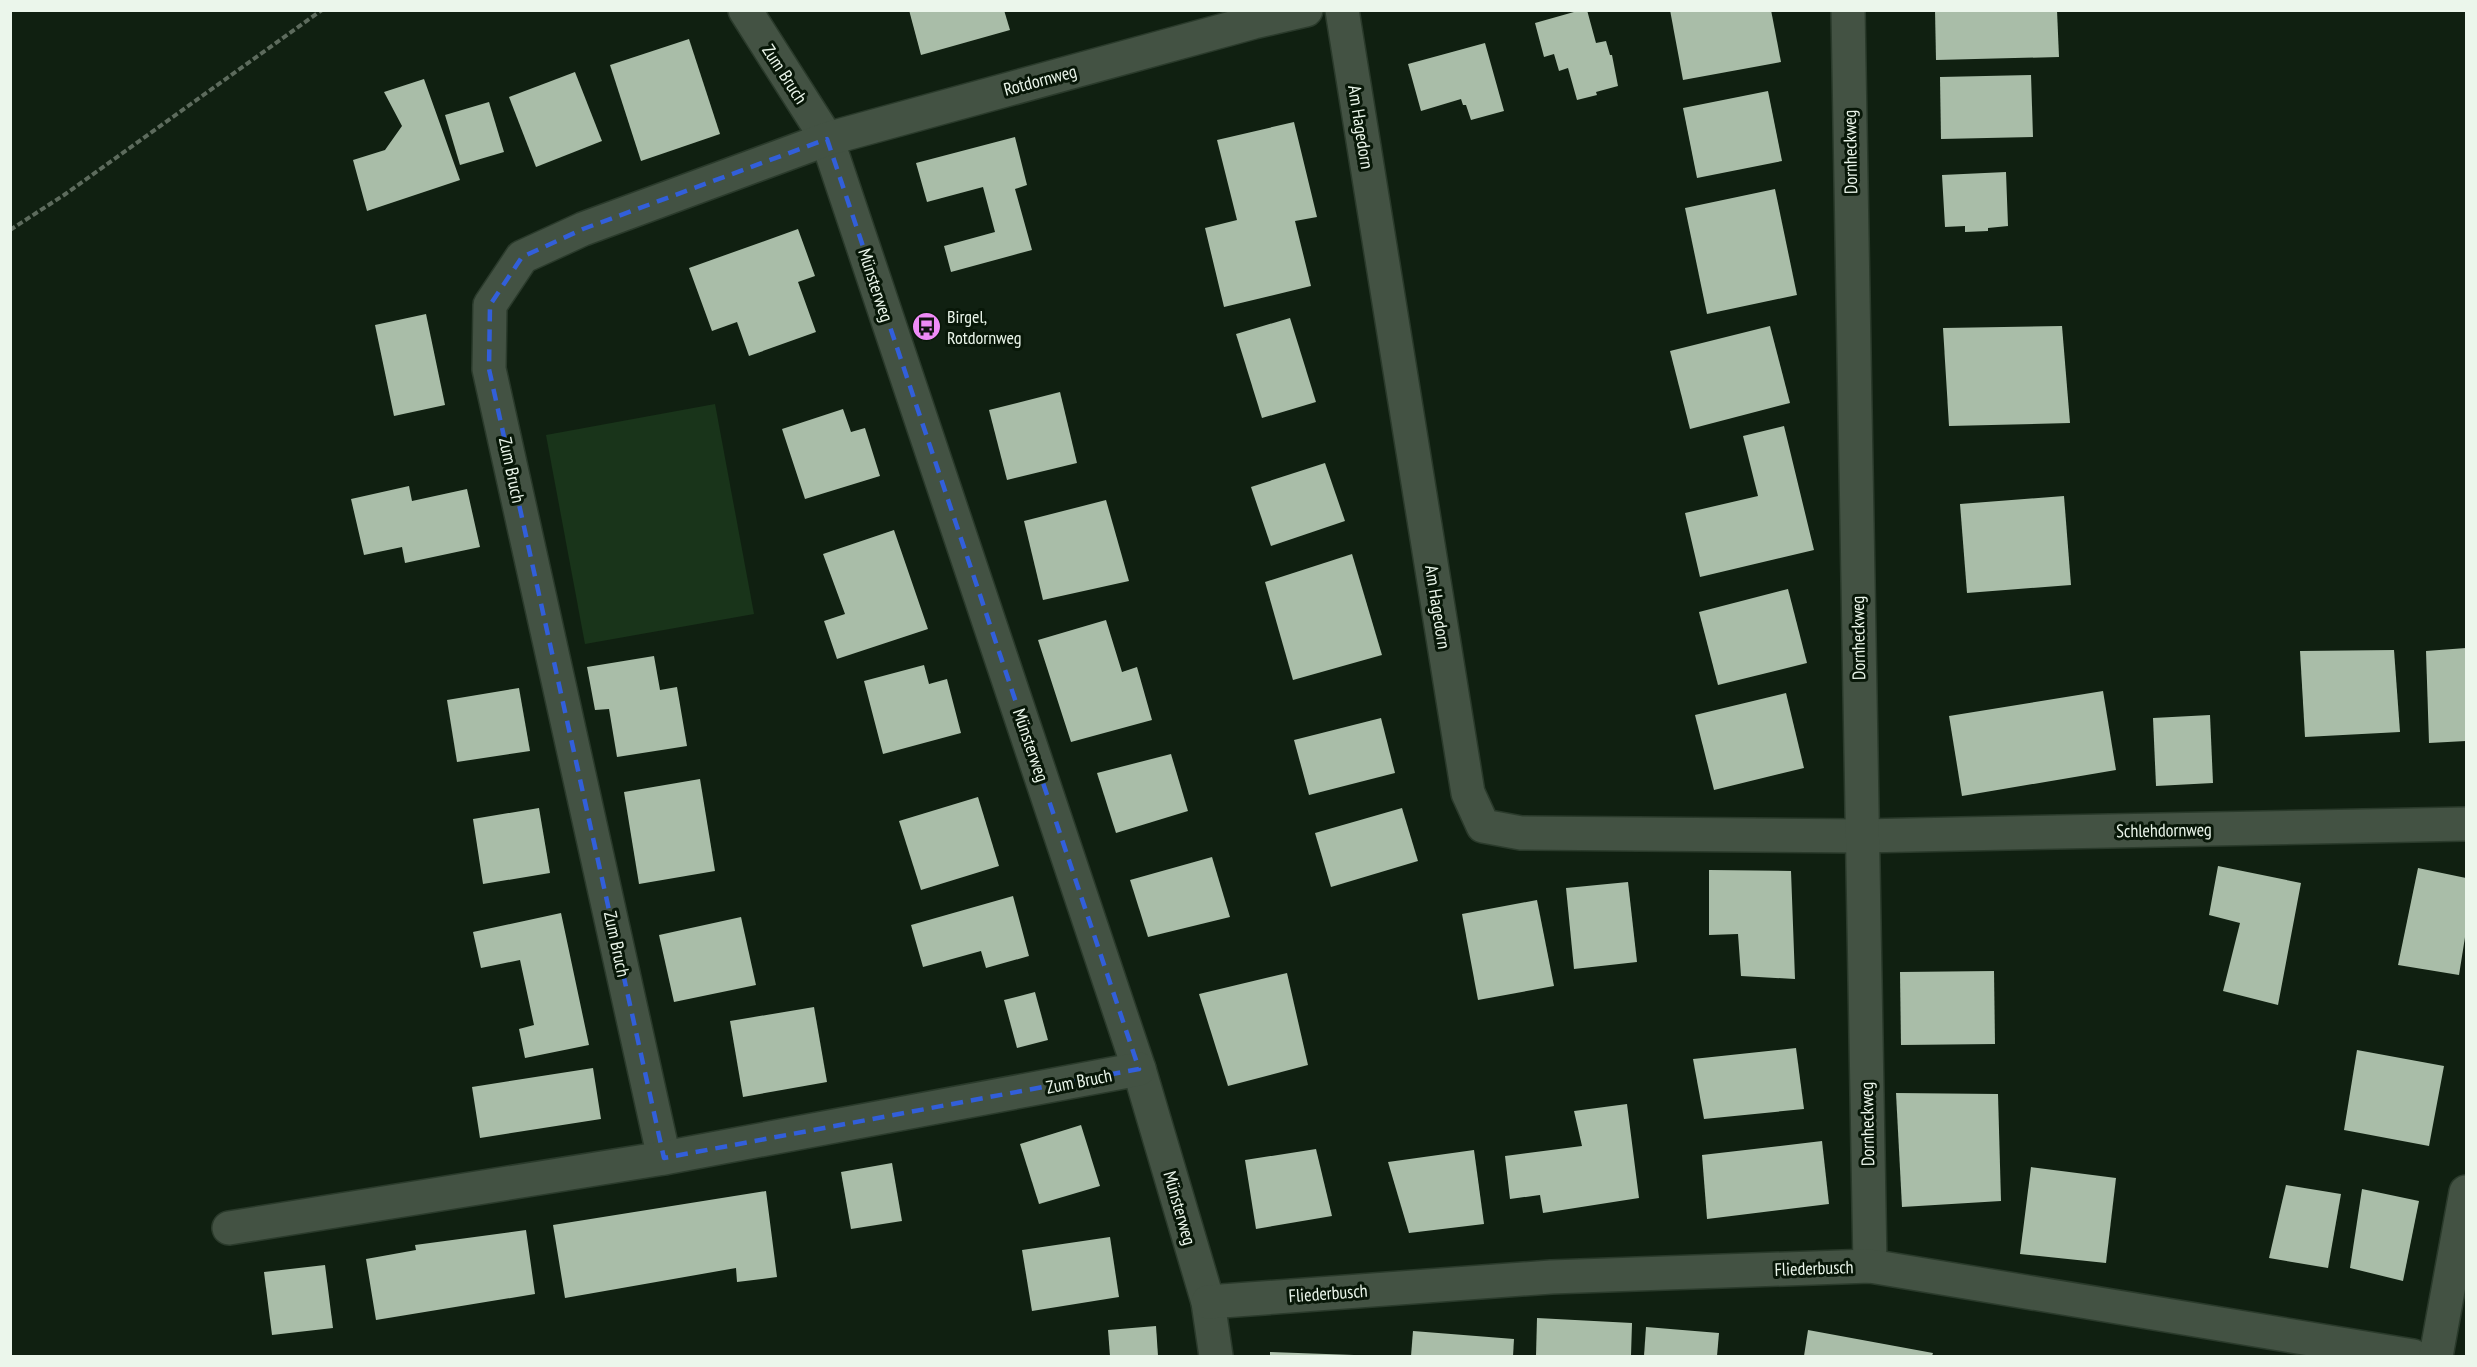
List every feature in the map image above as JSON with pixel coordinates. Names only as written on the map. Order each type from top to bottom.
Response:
[{"type":"street","name":"Zum Bruch","points":[[664,1158],[489,369],[490,305],[522,257],[583,229],[827,139],[745,10]]},
{"type":"street","name":"Rotdornweg","points":[[827,139],[1252,16],[1306,10]]},
{"type":"street","name":"Am Hagedorn","points":[[1342,10],[1468,793],[1483,826],[1521,833],[1861,836]]},
{"type":"street","name":"Dornheckweg","points":[[1848,10],[1870,1266]]},
{"type":"street","name":"Münsterweg","points":[[827,139],[1139,1069],[1208,1302],[1216,1356]]},
{"type":"street","name":"Schlehdornweg","points":[[1861,836],[2466,824]]},
{"type":"street","name":"Zum Bruch","points":[[229,1228],[664,1158],[1139,1069]]},
{"type":"street","points":[[2436,1356],[2466,1192]]},
{"type":"street","name":"Fliederbusch","points":[[1208,1302],[1551,1277],[1870,1266],[2413,1356]]},
{"type":"path","points":[[10,230],[64,195],[322,10]]},
{"type":"highlighted area","points":[[827,139],[1139,1069],[664,1158],[489,369],[490,305],[522,257],[583,229]]},
{"type":"green space","points":[[715,404],[754,614],[585,644],[546,435]]},
{"type":"building","points":[[909,10],[1004,10],[1010,30],[921,55]]},
{"type":"building","points":[[1587,10],[1596,43],[1606,41],[1610,55],[1612,55],[1618,86],[1577,100],[1568,68],[1559,71],[1554,54],[1544,57],[1535,23]]},
{"type":"building","points":[[1670,10],[1771,10],[1781,62],[1683,80]]},
{"type":"building","points":[[1935,10],[2057,10],[2059,57],[1936,60]]},
{"type":"building","points":[[689,39],[720,134],[641,161],[610,65]]},
{"type":"building","points":[[1485,43],[1504,111],[1471,120],[1466,105],[1463,105],[1461,99],[1421,111],[1408,64]]},
{"type":"building","points":[[575,72],[602,141],[536,167],[509,97]]},
{"type":"building","points":[[2031,75],[2033,137],[1941,139],[1940,77]]},
{"type":"building","points":[[424,79],[460,180],[367,211],[353,160],[385,150],[402,126],[384,92]]},
{"type":"building","points":[[1768,91],[1782,161],[1697,178],[1683,108]]},
{"type":"building","points":[[489,102],[504,152],[460,165],[445,115]]},
{"type":"building","points":[[1294,122],[1317,217],[1295,221],[1311,286],[1224,307],[1205,228],[1237,220],[1217,140]]},
{"type":"building","points":[[1015,137],[1027,185],[1015,189],[1032,250],[951,272],[944,246],[995,232],[983,187],[927,202],[916,163]]},
{"type":"building","points":[[2006,172],[2008,226],[1988,228],[1988,231],[1965,232],[1965,226],[1945,227],[1942,175]]},
{"type":"building","points":[[1775,189],[1797,295],[1707,314],[1685,208]]},
{"type":"building","points":[[798,229],[815,276],[798,282],[816,332],[749,356],[737,322],[712,331],[689,268]]},
{"type":"building","points":[[426,314],[445,405],[394,416],[375,325]]},
{"type":"building","points":[[1290,318],[1316,402],[1262,418],[1236,334]]},
{"type":"building","points":[[1770,326],[1790,403],[1690,429],[1670,351]]},
{"type":"building","points":[[2062,326],[2070,423],[1949,426],[1943,328]]},
{"type":"building","points":[[1060,392],[1077,463],[1007,480],[989,410]]},
{"type":"building","points":[[843,409],[851,432],[865,428],[880,476],[805,499],[782,429]]},
{"type":"building","points":[[1784,426],[1814,550],[1700,577],[1685,513],[1758,496],[1743,436]]},
{"type":"building","points":[[1325,463],[1345,521],[1271,546],[1251,487]]},
{"type":"building","points":[[409,486],[412,501],[467,489],[480,547],[405,563],[402,547],[364,555],[351,499]]},
{"type":"building","points":[[2064,496],[2071,585],[1967,593],[1960,504]]},
{"type":"building","points":[[1106,500],[1129,581],[1043,600],[1024,521]]},
{"type":"building","points":[[894,530],[928,629],[837,659],[824,621],[845,614],[823,554]]},
{"type":"building","points":[[1352,554],[1382,655],[1293,680],[1265,582]]},
{"type":"building","points":[[1788,589],[1807,663],[1718,685],[1699,612]]},
{"type":"building","points":[[1106,620],[1122,672],[1137,667],[1152,720],[1071,742],[1038,640]]},
{"type":"building","points":[[2466,648],[2466,741],[2429,743],[2426,651]]},
{"type":"building","points":[[2394,650],[2400,732],[2305,737],[2300,651]]},
{"type":"building","points":[[654,656],[660,690],[677,687],[687,746],[617,757],[609,709],[595,710],[587,667]]},
{"type":"building","points":[[924,665],[929,684],[947,679],[961,733],[883,754],[864,681]]},
{"type":"building","points":[[519,688],[530,751],[457,762],[447,700]]},
{"type":"building","points":[[2103,691],[2116,770],[1962,796],[1949,716]]},
{"type":"building","points":[[1786,693],[1804,768],[1714,790],[1695,715]]},
{"type":"building","points":[[2210,715],[2213,783],[2156,786],[2153,718]]},
{"type":"building","points":[[1381,718],[1395,773],[1309,795],[1294,740]]},
{"type":"building","points":[[1171,754],[1188,811],[1116,833],[1097,773]]},
{"type":"building","points":[[700,779],[715,871],[639,884],[624,792]]},
{"type":"building","points":[[978,797],[999,866],[921,890],[899,821]]},
{"type":"building","points":[[539,808],[550,873],[483,884],[473,819]]},
{"type":"building","points":[[1402,808],[1418,861],[1331,887],[1315,833]]},
{"type":"building","points":[[1212,857],[1230,917],[1148,937],[1130,880]]},
{"type":"building","points":[[2218,866],[2301,883],[2278,1005],[2223,991],[2240,923],[2209,915]]},
{"type":"building","points":[[2418,868],[2466,878],[2466,931],[2459,975],[2398,965]]},
{"type":"building","points":[[1709,870],[1791,871],[1795,979],[1741,976],[1738,934],[1709,935]]},
{"type":"building","points":[[1628,882],[1637,962],[1574,969],[1566,888]]},
{"type":"building","points":[[1013,896],[1029,956],[986,968],[981,951],[923,967],[911,925]]},
{"type":"building","points":[[1537,900],[1554,986],[1478,1000],[1462,914]]},
{"type":"building","points":[[561,913],[589,1045],[525,1058],[519,1029],[534,1025],[520,960],[481,968],[473,932]]},
{"type":"building","points":[[741,917],[756,985],[674,1002],[659,935]]},
{"type":"building","points":[[1994,971],[1995,1044],[1901,1045],[1900,972]]},
{"type":"building","points":[[1287,973],[1308,1065],[1228,1086],[1199,994]]},
{"type":"building","points":[[1035,992],[1048,1040],[1017,1048],[1004,1000]]},
{"type":"building","points":[[814,1007],[827,1082],[743,1097],[730,1021]]},
{"type":"building","points":[[1796,1048],[1804,1109],[1704,1119],[1693,1059]]},
{"type":"building","points":[[2357,1050],[2444,1066],[2429,1146],[2344,1130]]},
{"type":"building","points":[[593,1068],[601,1119],[480,1138],[472,1087]]},
{"type":"building","points":[[1896,1093],[1998,1094],[2001,1201],[1902,1207]]},
{"type":"building","points":[[1627,1104],[1639,1198],[1543,1213],[1540,1195],[1510,1199],[1505,1156],[1582,1146],[1574,1111]]},
{"type":"building","points":[[1081,1125],[1100,1186],[1039,1204],[1020,1144]]},
{"type":"building","points":[[1822,1141],[1829,1204],[1707,1219],[1702,1155]]},
{"type":"building","points":[[1316,1149],[1332,1216],[1256,1229],[1245,1160]]},
{"type":"building","points":[[1474,1150],[1484,1224],[1409,1233],[1388,1162]]},
{"type":"building","points":[[892,1163],[902,1221],[851,1229],[841,1172]]},
{"type":"building","points":[[2031,1167],[2116,1178],[2106,1263],[2020,1254]]},
{"type":"building","points":[[2286,1185],[2341,1194],[2328,1268],[2269,1258]]},
{"type":"building","points":[[2362,1189],[2419,1201],[2403,1281],[2350,1268]]},
{"type":"building","points":[[766,1191],[777,1277],[737,1282],[736,1268],[565,1298],[553,1225]]},
{"type":"building","points":[[526,1230],[535,1294],[376,1320],[366,1259],[416,1250],[415,1245]]},
{"type":"building","points":[[1110,1237],[1119,1297],[1032,1311],[1022,1250]]},
{"type":"building","points":[[325,1265],[333,1328],[272,1335],[264,1272]]},
{"type":"building","points":[[1537,1318],[1632,1323],[1631,1356],[1536,1356]]},
{"type":"building","points":[[1156,1326],[1158,1356],[1110,1356],[1108,1330]]},
{"type":"building","points":[[1646,1327],[1719,1333],[1717,1356],[1644,1356]]},
{"type":"building","points":[[1808,1330],[1933,1353],[1932,1356],[1804,1356]]},
{"type":"building","points":[[1413,1331],[1514,1339],[1513,1356],[1411,1356]]},
{"type":"building","points":[[1270,1352],[1354,1355],[1354,1356],[1270,1356]]},
{"type":"place","name":"Birgel, Rotdornweg","points":[[926,326]]}]
